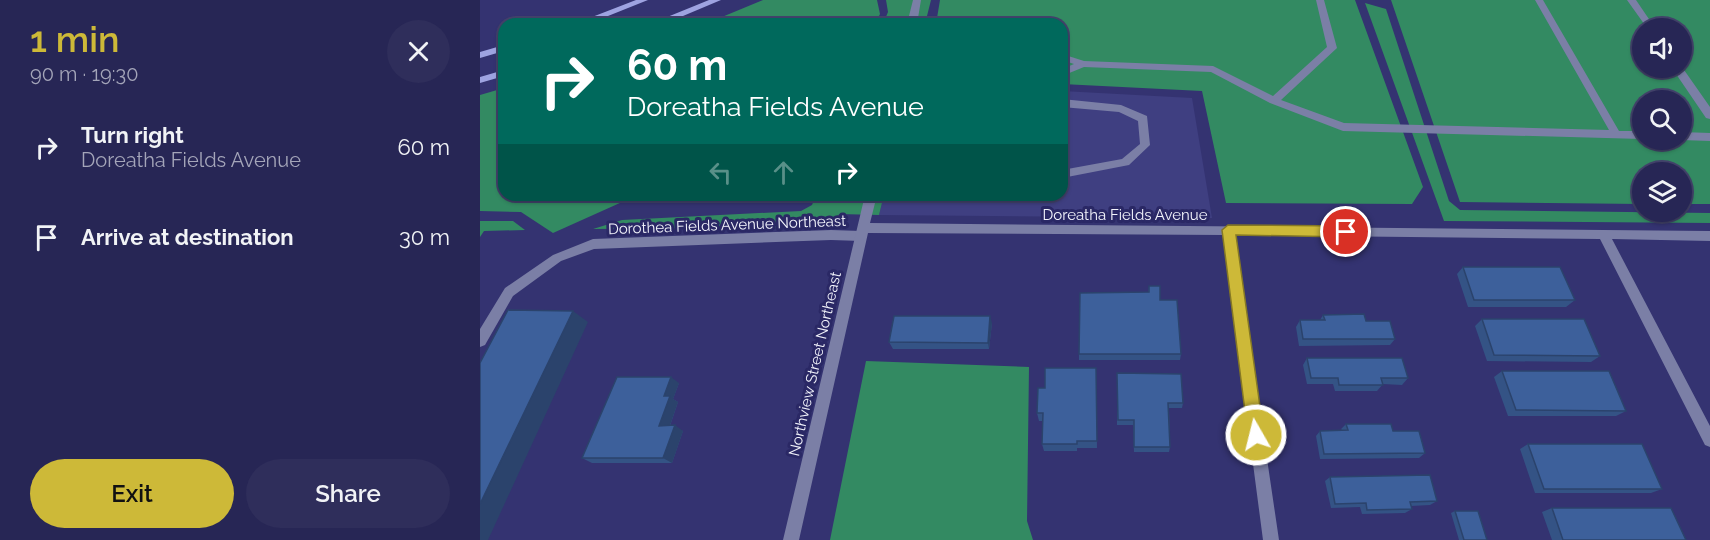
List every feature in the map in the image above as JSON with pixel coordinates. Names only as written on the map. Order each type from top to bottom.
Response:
[{"type":"main road","points":[[596,18],[645,0]]},
{"type":"main road","points":[[670,18],[717,0]]},
{"type":"main road","points":[[480,55],[498,50]]},
{"type":"main road","points":[[480,80],[498,75]]},
{"type":"street","points":[[913,18],[917,0]]},
{"type":"street","points":[[1274,101],[1332,48],[1320,0]]},
{"type":"street","points":[[1539,0],[1616,134]]},
{"type":"street","points":[[1631,0],[1644,18]]},
{"type":"street","points":[[1068,59],[1083,64],[1213,69],[1274,101],[1343,127],[1632,135]]},
{"type":"street","points":[[1068,70],[1083,64]]},
{"type":"street","points":[[1684,78],[1710,115]]},
{"type":"street","points":[[1068,104],[1121,109],[1143,119],[1145,145],[1125,162],[1068,173]]},
{"type":"street","points":[[1692,136],[1710,136]]},
{"type":"street","name":"Northview Street Northeast","points":[[791,540],[870,201]]},
{"type":"street","points":[[1228,230],[1271,540]]},
{"type":"street","name":"Doreatha Fields Avenue","points":[[862,232],[1228,230],[1710,236]]},
{"type":"street","name":"Dorothea Fields Avenue Northeast","points":[[480,341],[509,292],[556,258],[593,244],[862,232]]},
{"type":"street","points":[[1604,235],[1710,441]]},
{"type":"shaded area","points":[[1068,91],[1192,98],[1212,218],[879,215],[882,201],[1068,201]]},
{"type":"green space","points":[[763,0],[877,0],[880,14],[878,18],[720,18]]},
{"type":"green space","points":[[886,0],[931,0],[926,18],[886,18],[888,12]]},
{"type":"green space","points":[[940,0],[1355,0],[1423,187],[1412,204],[1226,203],[1202,91],[1068,84],[1068,18],[937,18]]},
{"type":"green space","points":[[1391,0],[1710,0],[1710,204],[1692,204],[1692,162],[1632,162],[1632,204],[1460,202]]},
{"type":"green space","points":[[1365,3],[1386,9],[1449,201],[1460,210],[1632,212],[1632,222],[1692,222],[1692,213],[1710,213],[1710,223],[1444,221]]},
{"type":"green space","points":[[498,90],[498,201],[624,201],[553,233],[521,212],[480,211],[480,95]]},
{"type":"green space","points":[[814,201],[882,201],[879,215],[839,214],[835,227],[593,229],[622,220],[801,211],[812,205]]},
{"type":"green space","points":[[480,221],[513,221],[525,230],[484,231],[480,237]]},
{"type":"green space","points":[[866,361],[1029,367],[1027,521],[1033,540],[830,540]]},
{"type":"building","points":[[1463,267],[1560,267],[1575,300],[1474,300]]},
{"type":"building","points":[[1149,286],[1160,286],[1160,300],[1177,300],[1181,354],[1079,354],[1080,293],[1149,292]]},
{"type":"building","points":[[508,310],[573,311],[480,504],[480,363]]},
{"type":"building","points":[[1364,314],[1366,321],[1390,321],[1395,339],[1303,339],[1300,320],[1325,320],[1323,315]]},
{"type":"building","points":[[894,316],[990,316],[988,343],[889,342]]},
{"type":"building","points":[[1482,319],[1584,319],[1600,356],[1494,355]]},
{"type":"building","points":[[1307,358],[1402,358],[1408,378],[1381,378],[1383,385],[1339,385],[1338,378],[1311,378]]},
{"type":"building","points":[[1045,368],[1096,368],[1097,441],[1077,441],[1077,444],[1042,444],[1043,413],[1037,413],[1038,388],[1045,388]]},
{"type":"building","points":[[1502,371],[1609,371],[1626,411],[1516,410]]},
{"type":"building","points":[[1117,373],[1181,374],[1183,403],[1168,403],[1170,447],[1134,447],[1134,420],[1118,420]]},
{"type":"building","points":[[617,377],[671,377],[664,396],[670,396],[659,426],[675,425],[663,458],[582,458]]},
{"type":"building","points":[[1346,424],[1391,424],[1393,431],[1419,431],[1425,453],[1324,454],[1320,431],[1348,430]]},
{"type":"building","points":[[1528,444],[1642,444],[1662,489],[1544,489]]},
{"type":"building","points":[[1430,475],[1437,501],[1410,502],[1412,509],[1367,510],[1366,503],[1335,504],[1330,477]]},
{"type":"building","points":[[1552,508],[1671,508],[1686,540],[1563,540]]},
{"type":"building","points":[[1455,511],[1478,511],[1487,540],[1464,540]]},
{"type":"route","points":[[1256,435],[1228,230],[1346,232]]}]
